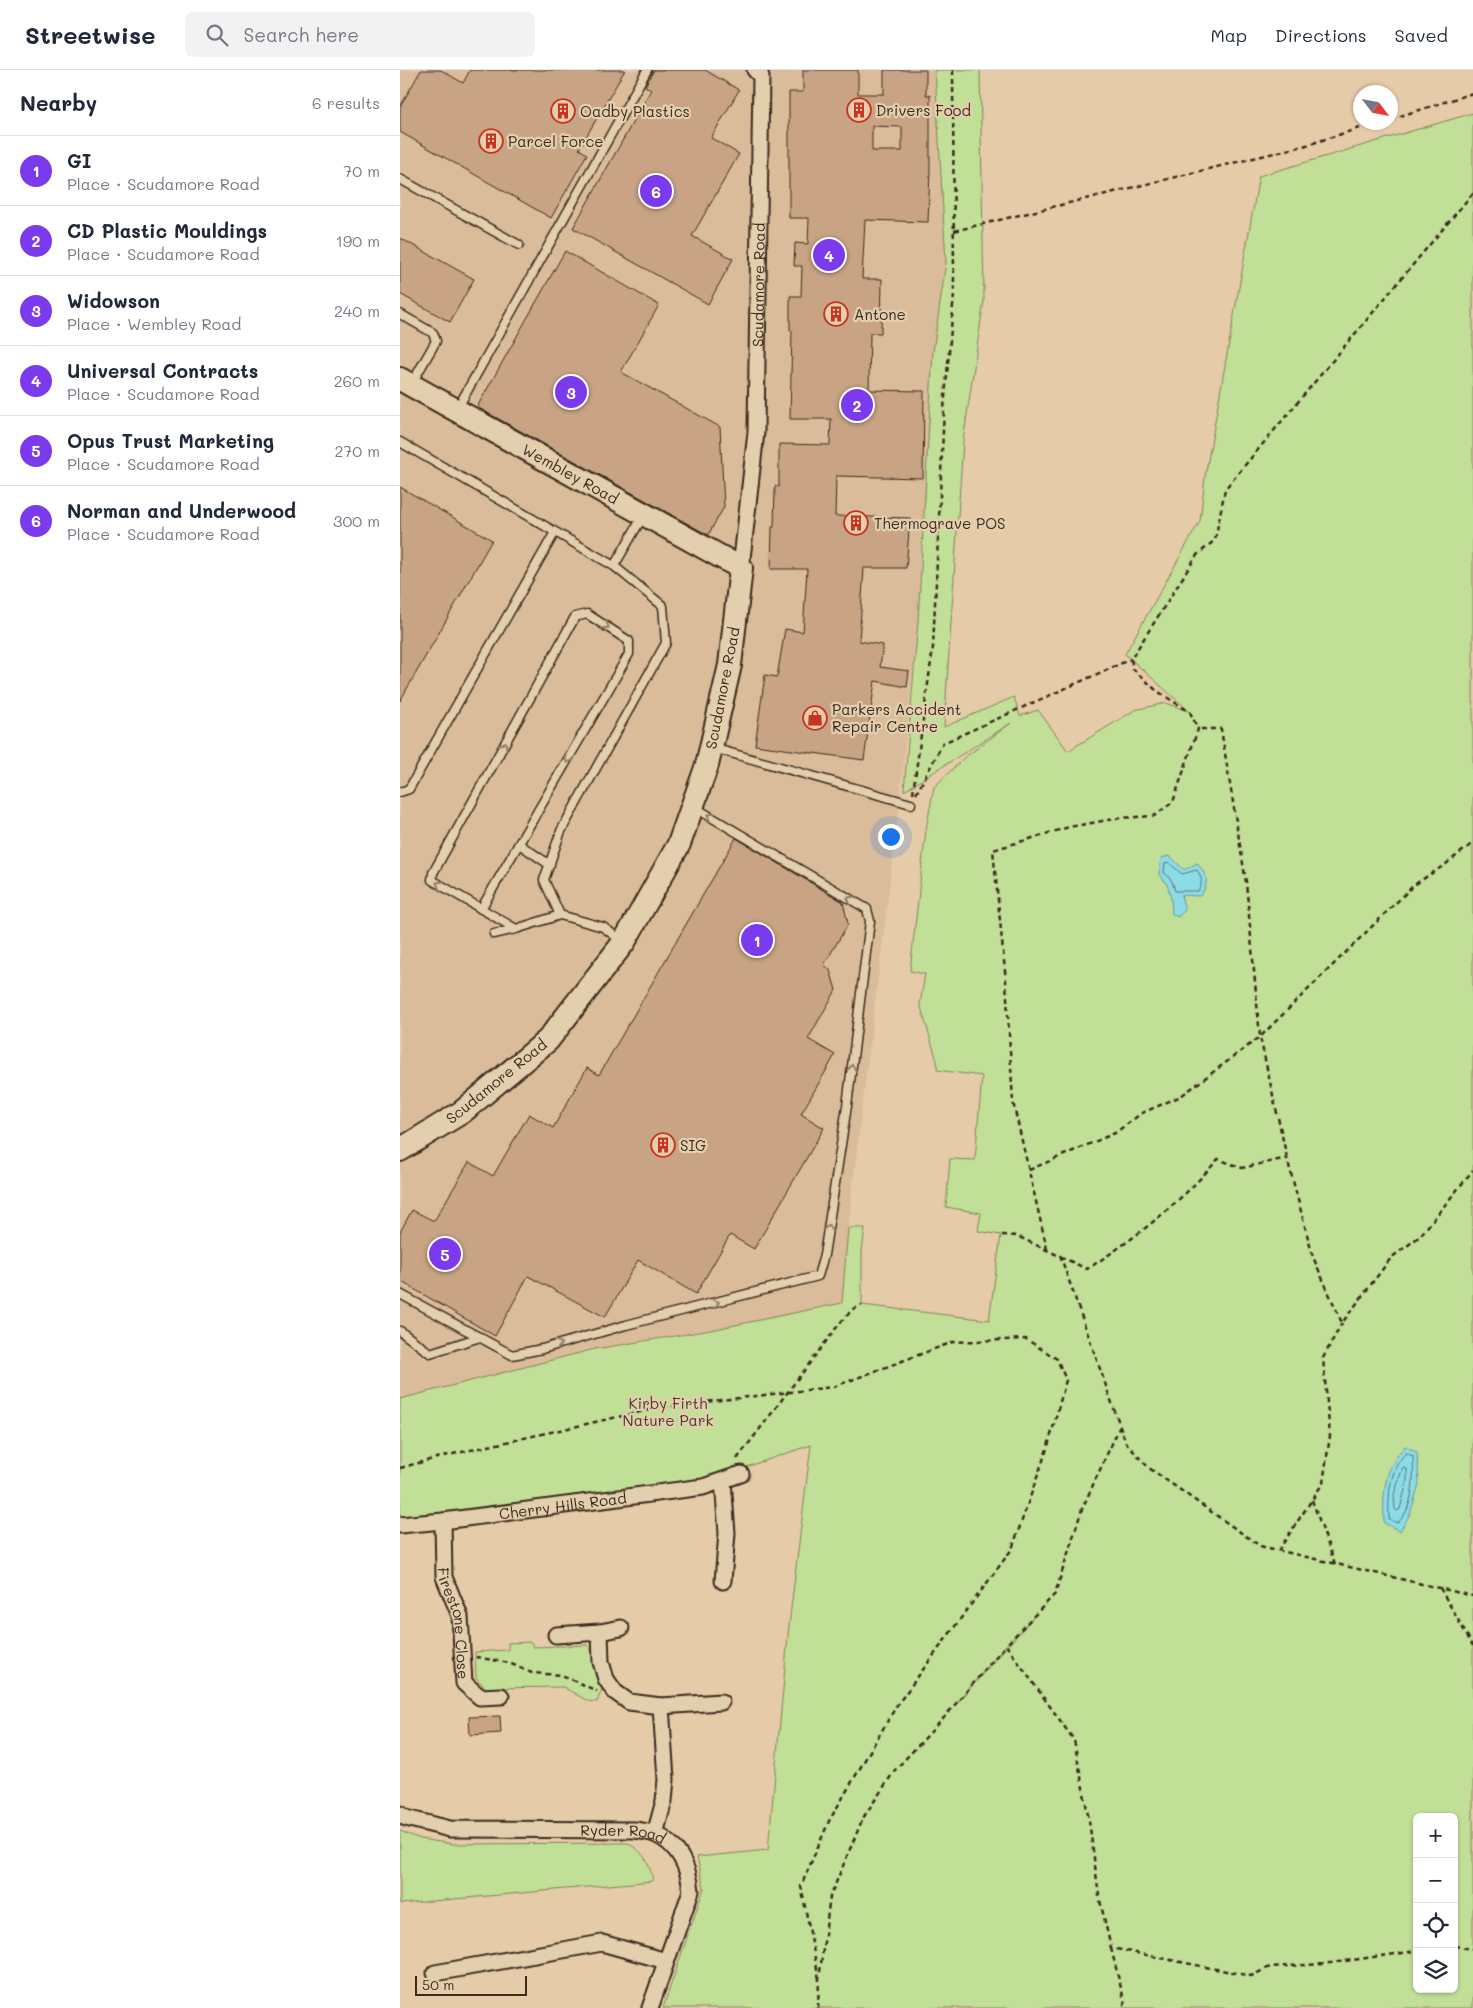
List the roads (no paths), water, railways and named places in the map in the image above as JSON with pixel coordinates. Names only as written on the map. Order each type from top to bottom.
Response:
[{"type":"street","name":"Scudamore Road","points":[[400,1150],[462,1112],[548,1040],[624,942],[679,844],[707,765],[730,665],[756,432],[758,73]]},
{"type":"street","name":"Wembley Road","points":[[406,382],[741,568]]},
{"type":"street","name":"Cherry Hills Road","points":[[400,1525],[703,1488],[733,1477],[722,1581]]},
{"type":"street","name":"Firestone Close","points":[[442,1521],[444,1577],[460,1616],[464,1684],[480,1697],[501,1696]]},
{"type":"street","points":[[556,1635],[600,1632],[621,1628]]},
{"type":"street","points":[[600,1632],[601,1662],[606,1679],[612,1688],[629,1702],[661,1706],[721,1702]]},
{"type":"street","points":[[655,1834],[664,1801],[666,1779],[661,1706]]},
{"type":"street","name":"Ryder Road","points":[[400,1814],[406,1818],[450,1828],[636,1830],[655,1834],[668,1842],[678,1852],[690,1877],[691,1890],[650,2008]]},
{"type":"street","points":[[435,1973],[602,1943],[666,1961]]},
{"type":"lane","points":[[456,410],[647,70]]},
{"type":"lane","points":[[400,179],[519,245]]},
{"type":"lane","points":[[400,314],[434,333],[436,341],[406,382]]},
{"type":"lane","points":[[400,442],[614,566],[663,606],[666,643],[562,831],[544,880],[560,915]]},
{"type":"lane","points":[[614,566],[644,515]]},
{"type":"lane","points":[[400,792],[409,789],[555,532]]},
{"type":"lane","points":[[481,909],[629,654],[629,641],[587,614],[575,617],[433,873],[432,880],[481,909],[516,929]]},
{"type":"lane","points":[[711,747],[911,804]]},
{"type":"lane","points":[[400,1294],[512,1355],[542,1349],[626,1325],[818,1276],[824,1255],[847,1106],[870,921],[867,909],[693,806]]},
{"type":"lane","points":[[519,844],[550,865]]},
{"type":"lane","points":[[494,934],[560,915],[603,927],[624,942]]},
{"type":"lane","points":[[400,1332],[430,1353],[480,1338]]},
{"type":"water","points":[[1170,856],[1184,870],[1197,863],[1206,879],[1205,887],[1200,896],[1181,895],[1185,910],[1178,917],[1172,914],[1170,892],[1159,874],[1161,858]]},
{"type":"water","points":[[1405,1446],[1417,1452],[1419,1484],[1410,1514],[1400,1531],[1384,1523],[1384,1492],[1392,1464]]},
{"type":"place","name":"Drivers Food","points":[[859,110]]},
{"type":"place","name":"Oadby Plastics","points":[[563,111]]},
{"type":"place","name":"Parcel Force","points":[[491,141]]},
{"type":"place","name":"Norman and Underwood","points":[[656,191]]},
{"type":"place","name":"Universal Contracts","points":[[829,255]]},
{"type":"place","name":"Antone","points":[[836,314]]},
{"type":"place","name":"Widowson","points":[[571,392]]},
{"type":"place","name":"CD Plastic Mouldings","points":[[857,405]]},
{"type":"place","name":"Thermograve POS","points":[[856,523]]},
{"type":"place","name":"Parkers Accident Repair Centre","points":[[815,718]]},
{"type":"place","name":"GI","points":[[757,940]]},
{"type":"place","name":"SIG","points":[[663,1145]]},
{"type":"place","name":"Opus Trust Marketing","points":[[445,1254]]},
{"type":"park label","name":"Kirby Firth Nature Park","points":[[668,1412]]}]
